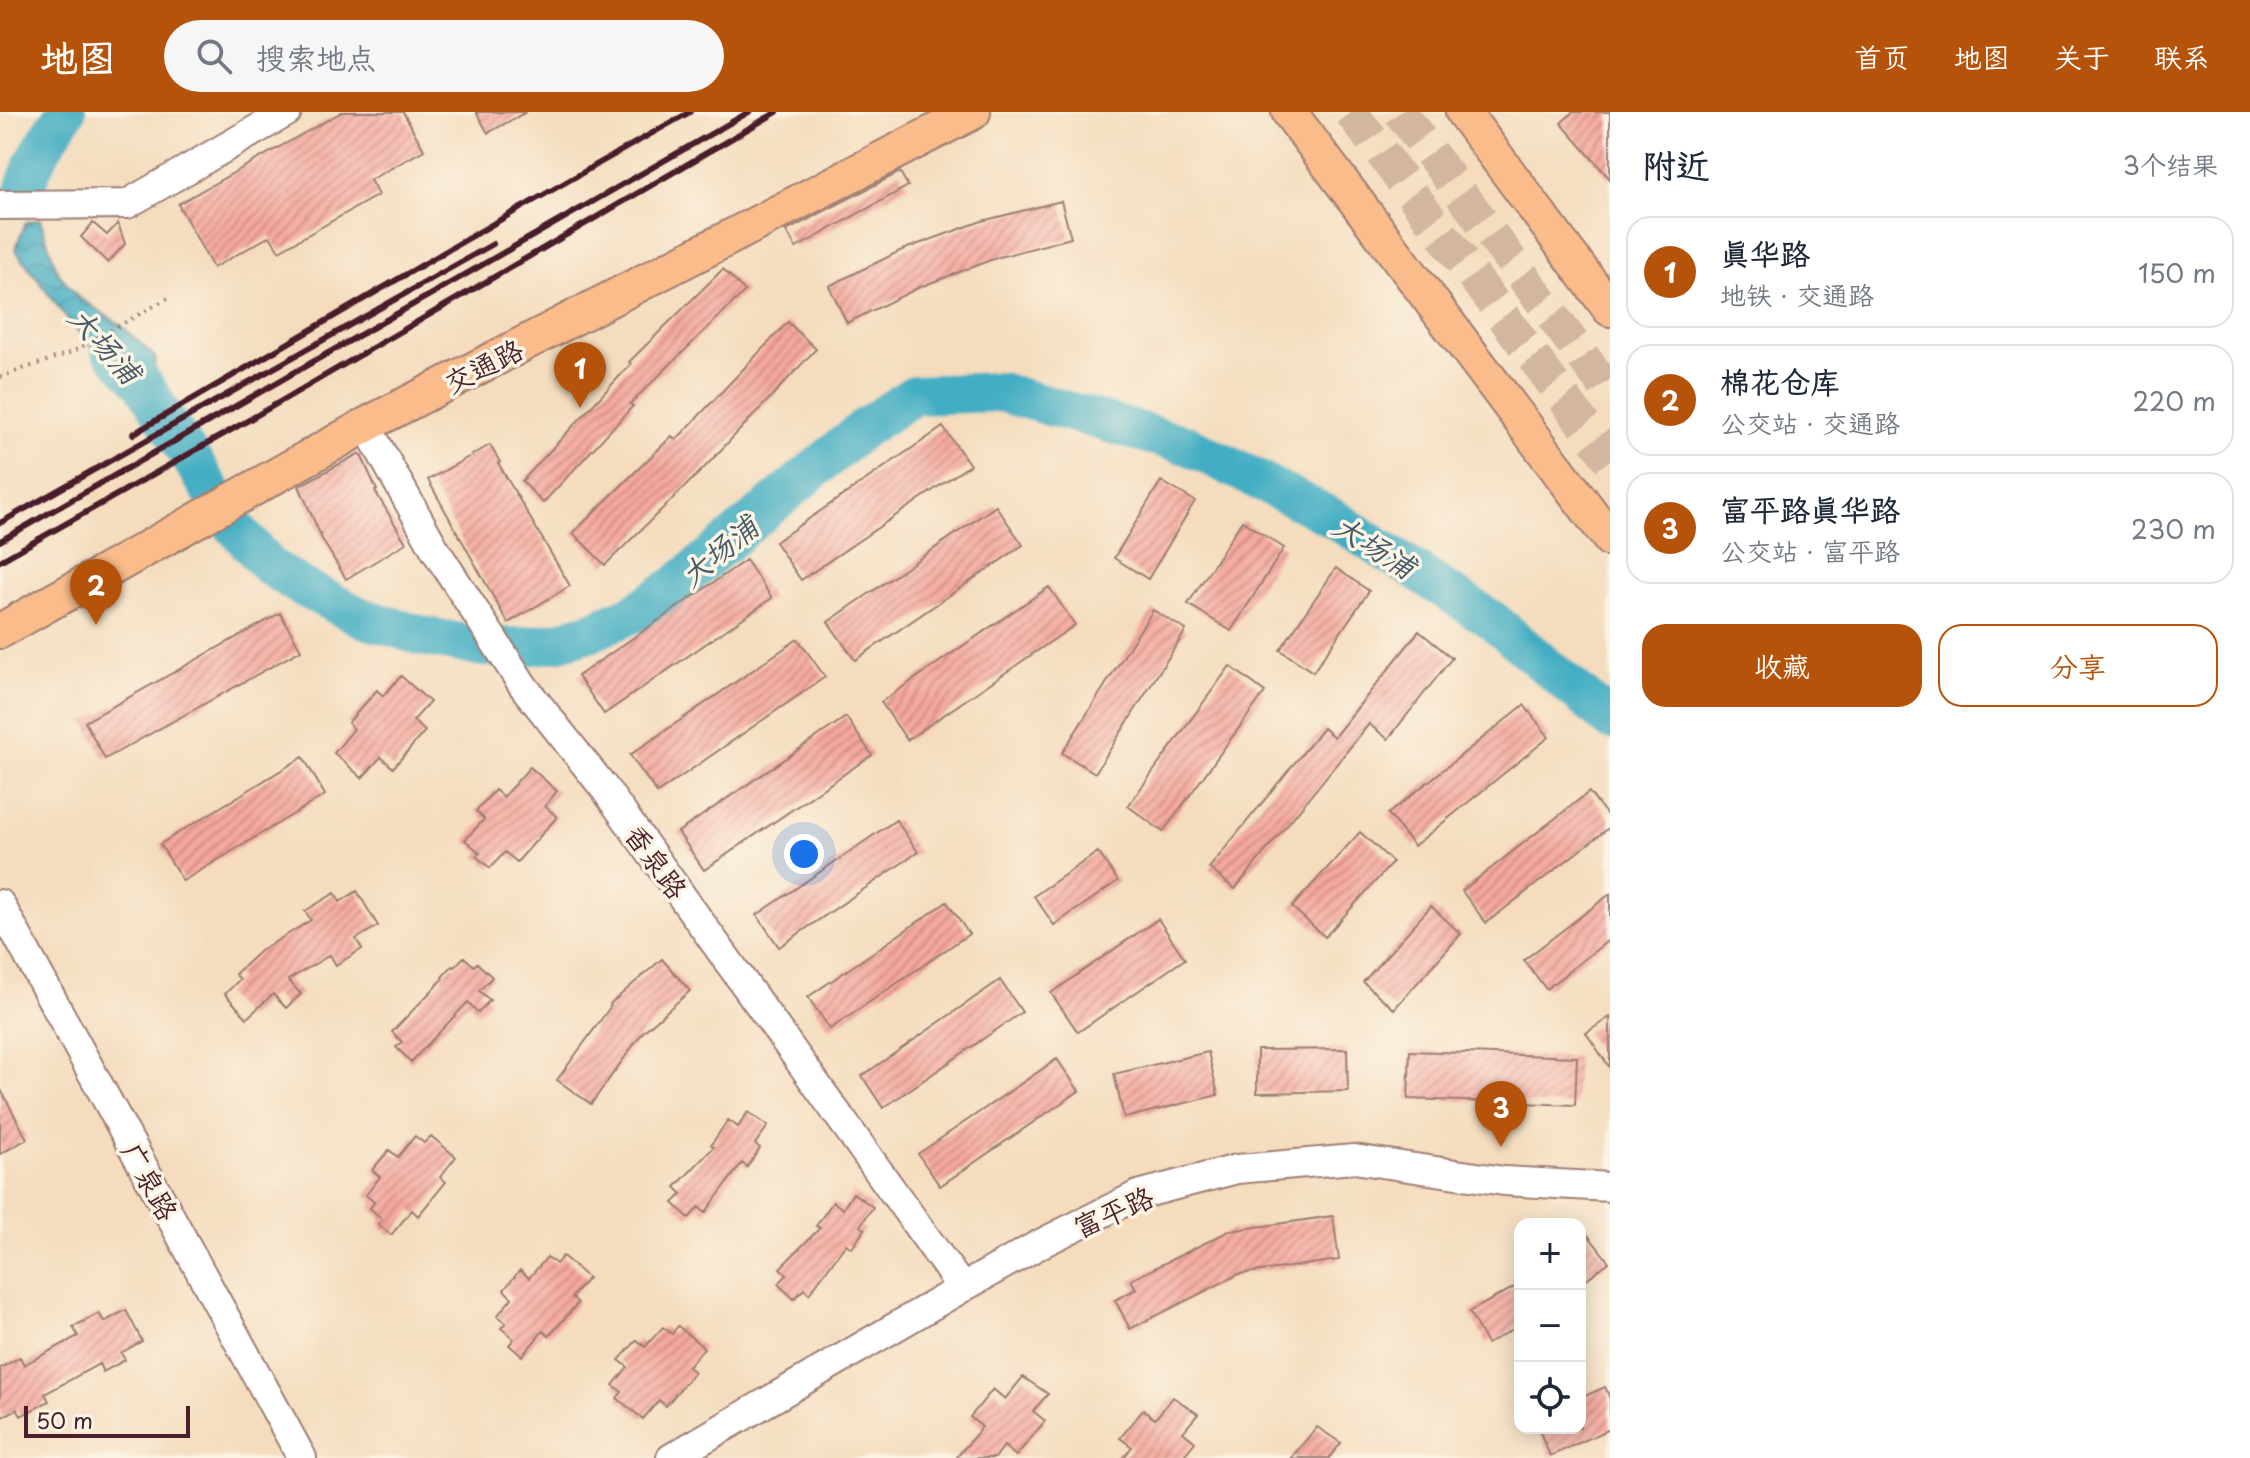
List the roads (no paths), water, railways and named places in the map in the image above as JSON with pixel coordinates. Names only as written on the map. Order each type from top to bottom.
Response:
[{"type":"main road","name":"交通路","points":[[0,631],[366,425],[973,112]]},
{"type":"main road","points":[[1289,112],[1610,539]]},
{"type":"main road","points":[[1463,112],[1610,309]]},
{"type":"street","points":[[0,205],[127,204],[287,112]]},
{"type":"street","name":"香泉路","points":[[366,425],[413,511],[507,663],[605,789],[962,1288]]},
{"type":"street","name":"广泉路","points":[[0,904],[302,1458]]},
{"type":"street","name":"富平路","points":[[671,1458],[1040,1244],[1138,1195],[1237,1169],[1354,1159],[1504,1181],[1610,1187]]},
{"type":"water","points":[[52,112],[66,112],[41,149],[37,192],[16,192],[24,160]]},
{"type":"water","points":[[40,219],[58,273],[78,297],[121,325],[156,358],[148,391],[114,371],[68,320],[15,249],[26,222]]},
{"type":"waterway","name":"大场浦","points":[[24,191],[36,159],[66,112]]},
{"type":"waterway","name":"大场浦","points":[[111,349],[142,382],[234,526],[269,566],[300,586],[363,618],[422,636],[483,647],[521,647],[556,642],[593,631],[634,613],[675,586],[864,428],[914,395],[1000,392],[1190,446],[1333,518],[1492,620],[1610,720]]},
{"type":"tunnel","points":[[1351,112],[1610,460]]},
{"type":"tunnel","points":[[1400,112],[1610,393]]},
{"type":"railway","points":[[133,434],[690,112]]},
{"type":"railway","points":[[0,541],[749,112]]},
{"type":"railway","points":[[0,561],[777,112]]},
{"type":"railway","points":[[0,523],[493,244]]},
{"type":"place","name":"真华路","points":[[580,408]]},
{"type":"place","name":"棉花仓库","points":[[96,625]]},
{"type":"place","name":"富平路真华路","points":[[1501,1147]]}]
